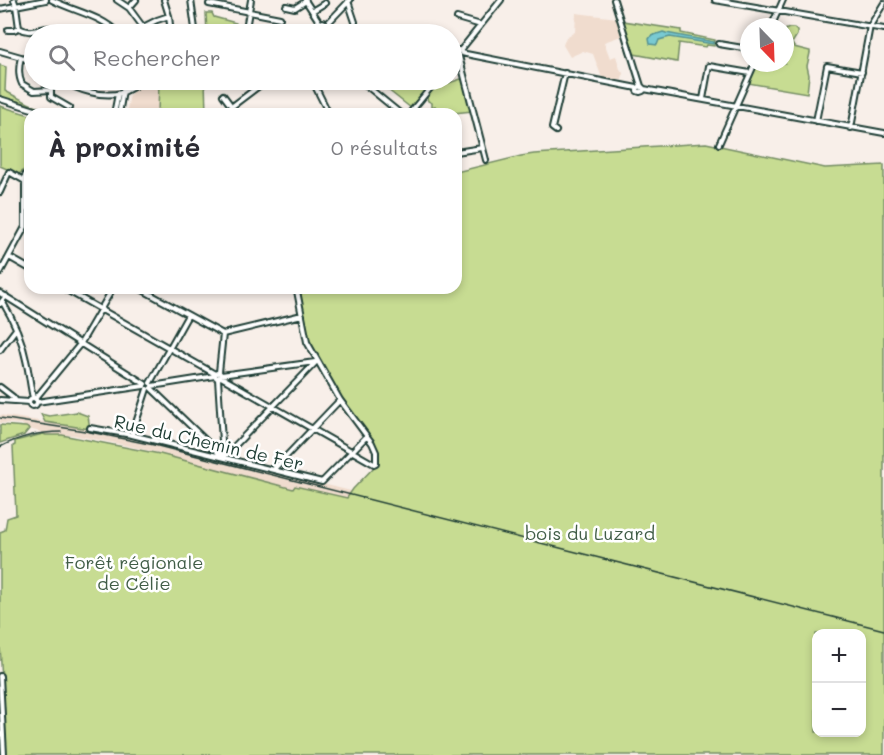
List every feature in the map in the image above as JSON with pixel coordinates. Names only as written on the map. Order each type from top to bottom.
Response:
[{"type":"street","points":[[14,0],[19,28]]},
{"type":"street","points":[[0,9],[43,0]]},
{"type":"street","points":[[117,0],[129,8],[141,24]]},
{"type":"street","points":[[164,0],[170,24]]},
{"type":"street","points":[[191,0],[194,24]]},
{"type":"street","points":[[247,24],[251,0]]},
{"type":"street","points":[[286,6],[295,8],[305,0],[320,23],[326,24]]},
{"type":"street","points":[[462,48],[501,0]]},
{"type":"street","points":[[614,0],[641,87]]},
{"type":"street","points":[[715,0],[884,29]]},
{"type":"street","points":[[776,18],[783,0]]},
{"type":"street","points":[[55,1],[106,24]]},
{"type":"street","points":[[349,1],[355,22]]},
{"type":"street","points":[[330,24],[349,1]]},
{"type":"street","points":[[129,8],[138,2]]},
{"type":"street","points":[[312,11],[325,3]]},
{"type":"street","points":[[851,128],[870,26],[884,3]]},
{"type":"street","points":[[208,4],[280,18]]},
{"type":"street","points":[[149,24],[169,16]]},
{"type":"street","points":[[457,18],[481,25]]},
{"type":"street","points":[[8,30],[19,28],[24,30]]},
{"type":"street","points":[[719,45],[740,48]]},
{"type":"street","points":[[0,51],[24,58]]},
{"type":"street","points":[[462,54],[884,133]]},
{"type":"street","points":[[21,57],[20,77],[24,85]]},
{"type":"street","points":[[703,99],[709,66],[750,74],[719,144]]},
{"type":"street","points":[[816,121],[827,66],[862,72]]},
{"type":"street","points":[[462,69],[486,160]]},
{"type":"street","points":[[556,131],[552,128],[565,73]]},
{"type":"street","points":[[32,90],[51,90],[51,97],[70,108]]},
{"type":"street","points":[[83,90],[97,93],[118,93],[127,90]]},
{"type":"street","points":[[230,108],[254,90]]},
{"type":"street","points":[[317,90],[326,108]]},
{"type":"street","points":[[372,90],[394,108]]},
{"type":"street","points":[[415,108],[429,90]]},
{"type":"street","points":[[118,108],[123,92]]},
{"type":"street","points":[[116,108],[118,93]]},
{"type":"street","points":[[223,95],[232,106]]},
{"type":"street","points":[[0,100],[25,108]]},
{"type":"street","points":[[0,100],[27,108]]},
{"type":"street","points":[[462,151],[482,148]]},
{"type":"street","points":[[0,192],[9,172],[24,180]]},
{"type":"street","points":[[17,177],[24,175]]},
{"type":"street","points":[[0,273],[24,229]]},
{"type":"street","points":[[9,257],[24,266]]},
{"type":"street","points":[[0,293],[148,386],[224,458]]},
{"type":"street","points":[[73,294],[375,464],[376,452],[340,400],[307,342],[298,294]]},
{"type":"street","points":[[34,400],[81,343],[110,294]]},
{"type":"street","points":[[150,294],[224,334],[302,315]]},
{"type":"street","points":[[6,296],[1,302],[10,314],[26,358],[34,400]]},
{"type":"street","points":[[132,435],[148,386],[188,315]]},
{"type":"street","points":[[0,350],[16,329]]},
{"type":"street","points":[[224,334],[218,376],[224,458]]},
{"type":"street","points":[[0,400],[34,400],[148,386],[316,361]]},
{"type":"street","points":[[224,458],[316,361]]},
{"type":"street","points":[[0,387],[16,401]]},
{"type":"street","points":[[273,470],[340,400]]},
{"type":"street","name":"Rue du Chemin de Fer","points":[[90,428],[132,435],[322,482],[352,451]]},
{"type":"street","points":[[352,451],[367,436]]},
{"type":"street","points":[[0,676],[4,755]]},
{"type":"shaded area","points":[[576,13],[617,18],[624,35],[604,42],[610,58],[616,56],[623,73],[622,80],[602,78],[593,54],[583,51],[570,57],[563,45],[566,37],[575,32]]},
{"type":"shaded area","points":[[158,90],[158,108],[127,108],[133,91]]},
{"type":"shaded area","points":[[0,415],[84,428],[172,447],[351,491],[355,495],[408,513],[295,486],[294,489],[124,445],[73,435],[45,435],[21,424],[0,423]]},
{"type":"green space","points":[[206,13],[212,13],[214,17],[236,23],[236,24],[207,24]]},
{"type":"green space","points":[[623,21],[681,30],[681,33],[715,40],[714,46],[679,43],[677,62],[634,54]]},
{"type":"green space","points":[[794,28],[797,31],[794,40]]},
{"type":"green space","points":[[794,47],[810,51],[807,66],[809,75],[807,93],[748,83],[752,72],[794,72]]},
{"type":"green space","points":[[0,65],[6,67],[5,91],[39,108],[36,108],[0,97]]},
{"type":"green space","points":[[464,78],[472,111],[462,112],[462,108],[432,107],[426,95],[430,90],[462,90],[462,79]]},
{"type":"green space","points":[[159,90],[205,90],[206,108],[158,108]]},
{"type":"green space","points":[[388,90],[426,90],[411,108]]},
{"type":"green space","points":[[0,106],[24,113],[24,170],[18,174],[0,166]]},
{"type":"green space","name":"bois du Luzard","points":[[706,143],[825,168],[884,165],[884,755],[6,755],[0,645],[0,532],[5,530],[7,518],[16,515],[13,446],[15,441],[43,434],[62,435],[160,454],[293,489],[295,486],[347,498],[378,463],[377,451],[337,391],[308,341],[299,294],[462,294],[462,171],[534,154]]},
{"type":"green space","points":[[77,412],[88,416],[90,429],[45,422],[41,414],[49,416]]},
{"type":"green space","points":[[0,425],[29,429],[24,435],[0,443]]},
{"type":"water","points":[[663,32],[714,42],[713,44],[670,37],[659,40],[657,45],[650,44],[651,36]]},
{"type":"railway","points":[[0,418],[85,431],[154,445],[884,630]]},
{"type":"railway","points":[[0,447],[29,436],[61,432]]},
{"type":"park label","name":"Forêt régionale de Célie","points":[[134,572]]}]
